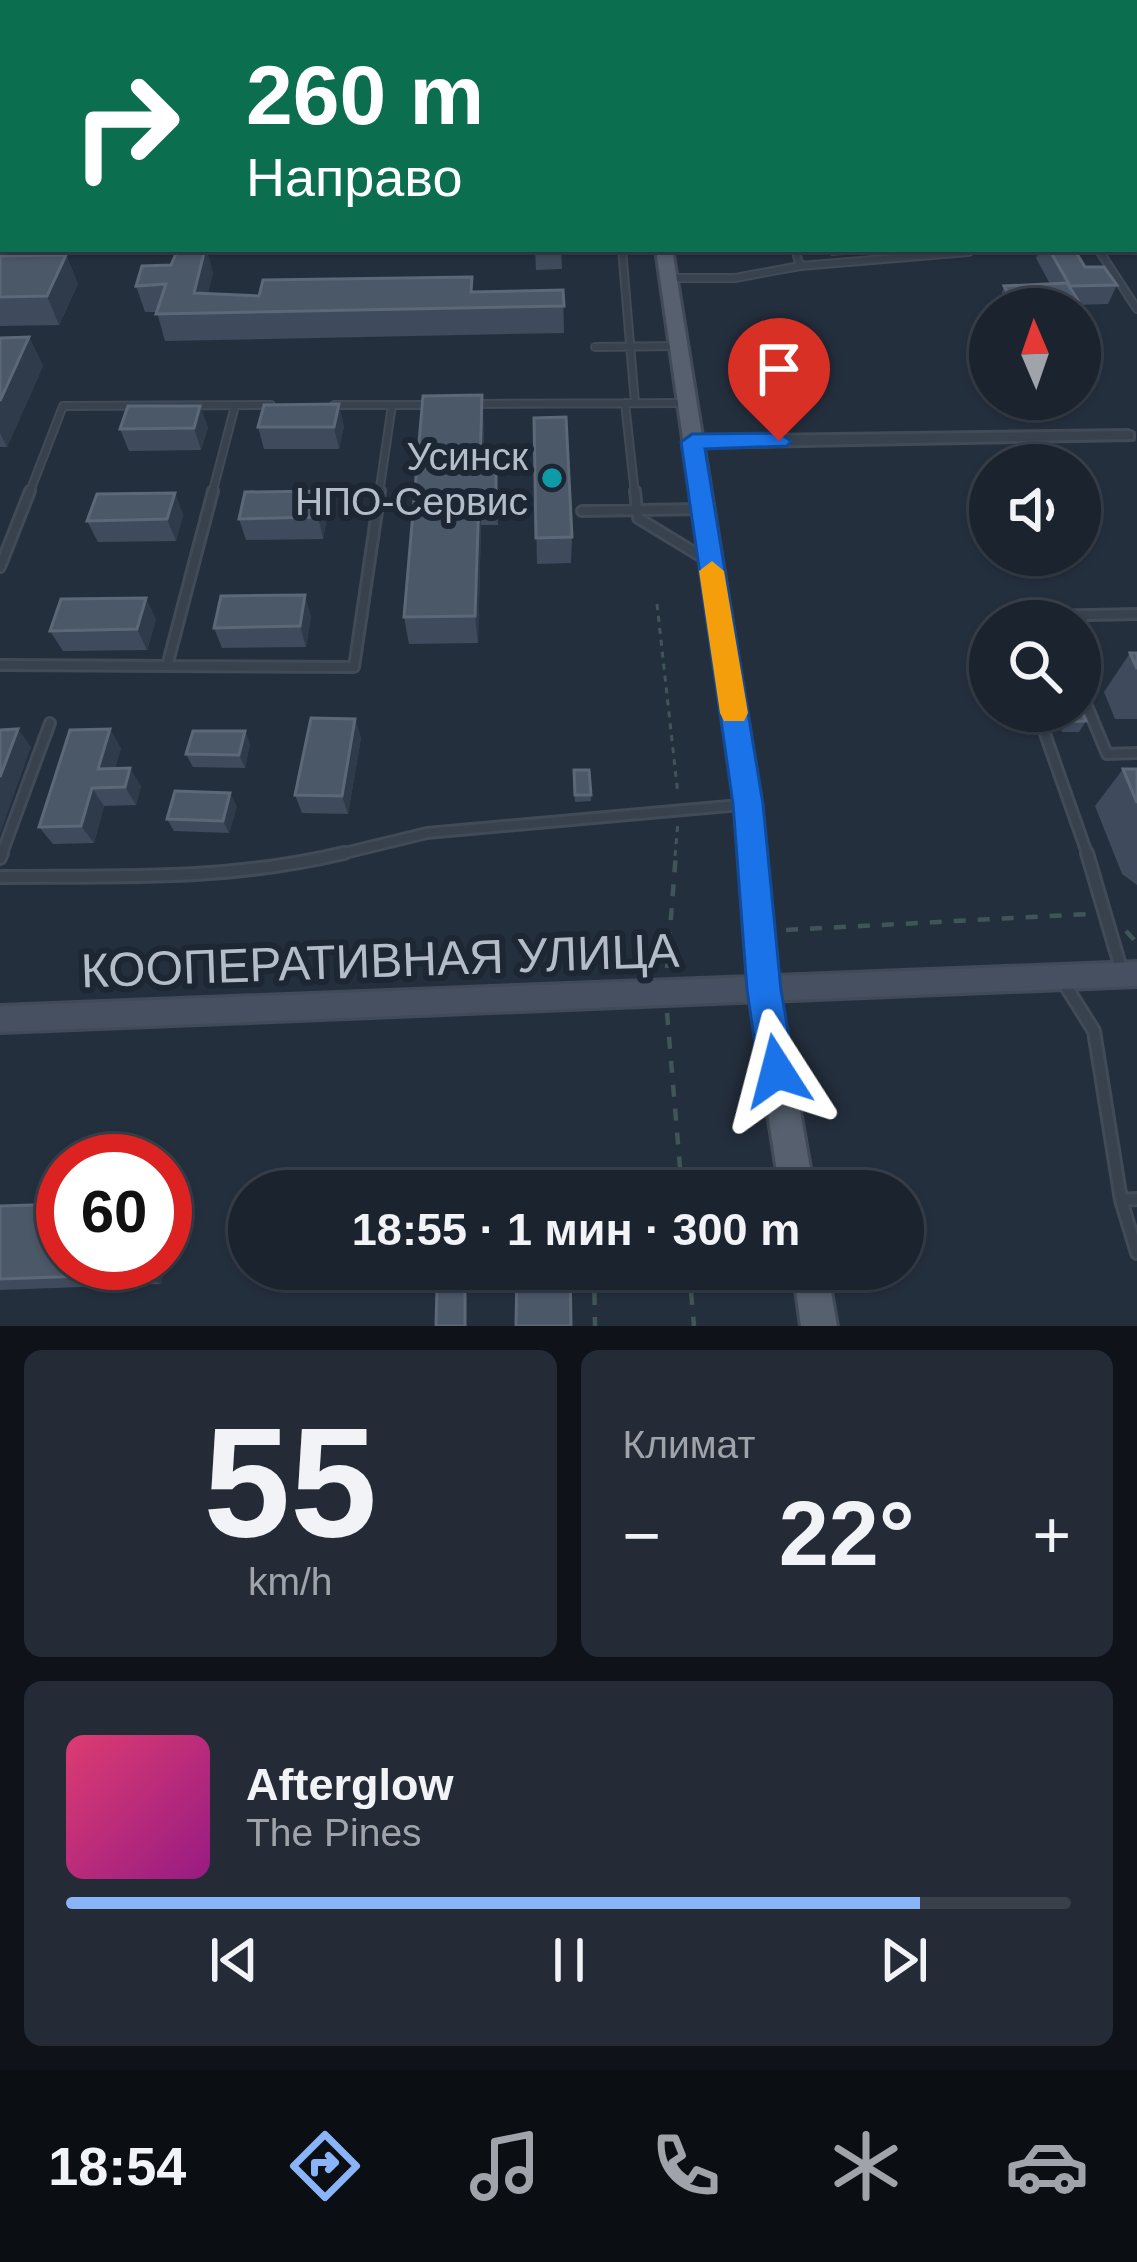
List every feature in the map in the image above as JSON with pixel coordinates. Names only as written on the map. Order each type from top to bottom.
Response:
[{"type":"main road","points":[[664,252],[748,804],[764,990],[794,1170]]},
{"type":"main road","points":[[813,1290],[819,1326]]},
{"type":"street","points":[[692,442],[1127,436]]},
{"type":"street","name":"КООПЕРАТИВНАЯ УЛИЦА","points":[[0,1019],[1130,974]]},
{"type":"lane","points":[[622,252],[638,518],[710,562]]},
{"type":"lane","points":[[796,252],[800,266]]},
{"type":"lane","points":[[668,278],[735,278],[800,266],[969,252]]},
{"type":"lane","points":[[1100,252],[1137,309]]},
{"type":"lane","points":[[595,347],[678,346]]},
{"type":"lane","points":[[462,404],[687,403]]},
{"type":"lane","points":[[325,405],[439,404]]},
{"type":"lane","points":[[166,666],[235,405]]},
{"type":"lane","points":[[0,567],[63,406],[280,405]]},
{"type":"lane","points":[[0,665],[354,667],[392,405]]},
{"type":"lane","points":[[582,511],[702,508]]},
{"type":"lane","points":[[1101,615],[1137,614]]},
{"type":"lane","points":[[0,858],[50,723]]},
{"type":"lane","points":[[1044,732],[1130,974]]},
{"type":"lane","points":[[1098,732],[1107,754],[1137,753]]},
{"type":"lane","points":[[0,877],[222,876],[274,870],[427,833],[748,804]]},
{"type":"lane","points":[[1061,978],[1094,1031],[1121,1200],[1137,1253]]},
{"type":"lane","points":[[1121,1200],[1137,1199]]},
{"type":"path","points":[[657,604],[679,808],[665,994],[680,1170]]},
{"type":"path","points":[[759,932],[1108,913],[1137,943]]},
{"type":"path","points":[[594,1290],[595,1326]]},
{"type":"path","points":[[691,1290],[694,1326]]},
{"type":"building","points":[[177,252],[204,252],[194,293],[259,296],[263,280],[472,277],[471,292],[563,290],[564,306],[156,314],[166,284],[136,286],[142,266],[171,265]]},
{"type":"building","points":[[1051,252],[1076,252],[1085,267],[1104,267],[1117,285],[1070,286]]},
{"type":"building","points":[[66,255],[47,296],[0,297],[0,256]]},
{"type":"building","points":[[1067,283],[1070,288],[1005,288]]},
{"type":"building","points":[[29,337],[0,401],[0,338]]},
{"type":"building","points":[[482,395],[480,469],[496,469],[496,497],[479,497],[475,616],[404,617],[423,396]]},
{"type":"building","points":[[339,404],[334,427],[258,427],[264,405]]},
{"type":"building","points":[[128,406],[200,406],[194,428],[120,429]]},
{"type":"building","name":"Усинск НПО-Сервис","points":[[566,417],[572,537],[536,538],[534,418]]},
{"type":"building","points":[[322,491],[318,517],[239,519],[245,492]]},
{"type":"building","points":[[175,493],[167,519],[87,521],[97,494]]},
{"type":"building","points":[[305,595],[300,626],[214,628],[221,596]]},
{"type":"building","points":[[146,598],[137,629],[50,631],[61,599]]},
{"type":"building","points":[[311,718],[355,719],[342,796],[295,795]]},
{"type":"building","points":[[18,729],[0,777],[0,730]]},
{"type":"building","points":[[110,729],[98,769],[130,768],[125,787],[92,788],[81,826],[39,827],[70,730]]},
{"type":"building","points":[[193,731],[245,731],[239,755],[186,754]]},
{"type":"building","points":[[1123,769],[1137,769],[1137,803]]},
{"type":"building","points":[[574,770],[589,770],[591,795],[575,795]]},
{"type":"building","points":[[175,791],[230,793],[223,821],[167,819]]},
{"type":"building","points":[[36,1205],[36,1278],[0,1279],[0,1206]]},
{"type":"building","points":[[437,1290],[465,1290],[465,1326],[436,1326]]},
{"type":"building","points":[[517,1290],[570,1290],[571,1326],[516,1326]]},
{"type":"slow traffic","points":[[712,571],[734,713]]},
{"type":"place","name":"Усинск НПО-Сервис","points":[[552,478]]},
{"type":"route","points":[[777,1071],[764,990],[748,804],[692,442],[779,441]]}]
